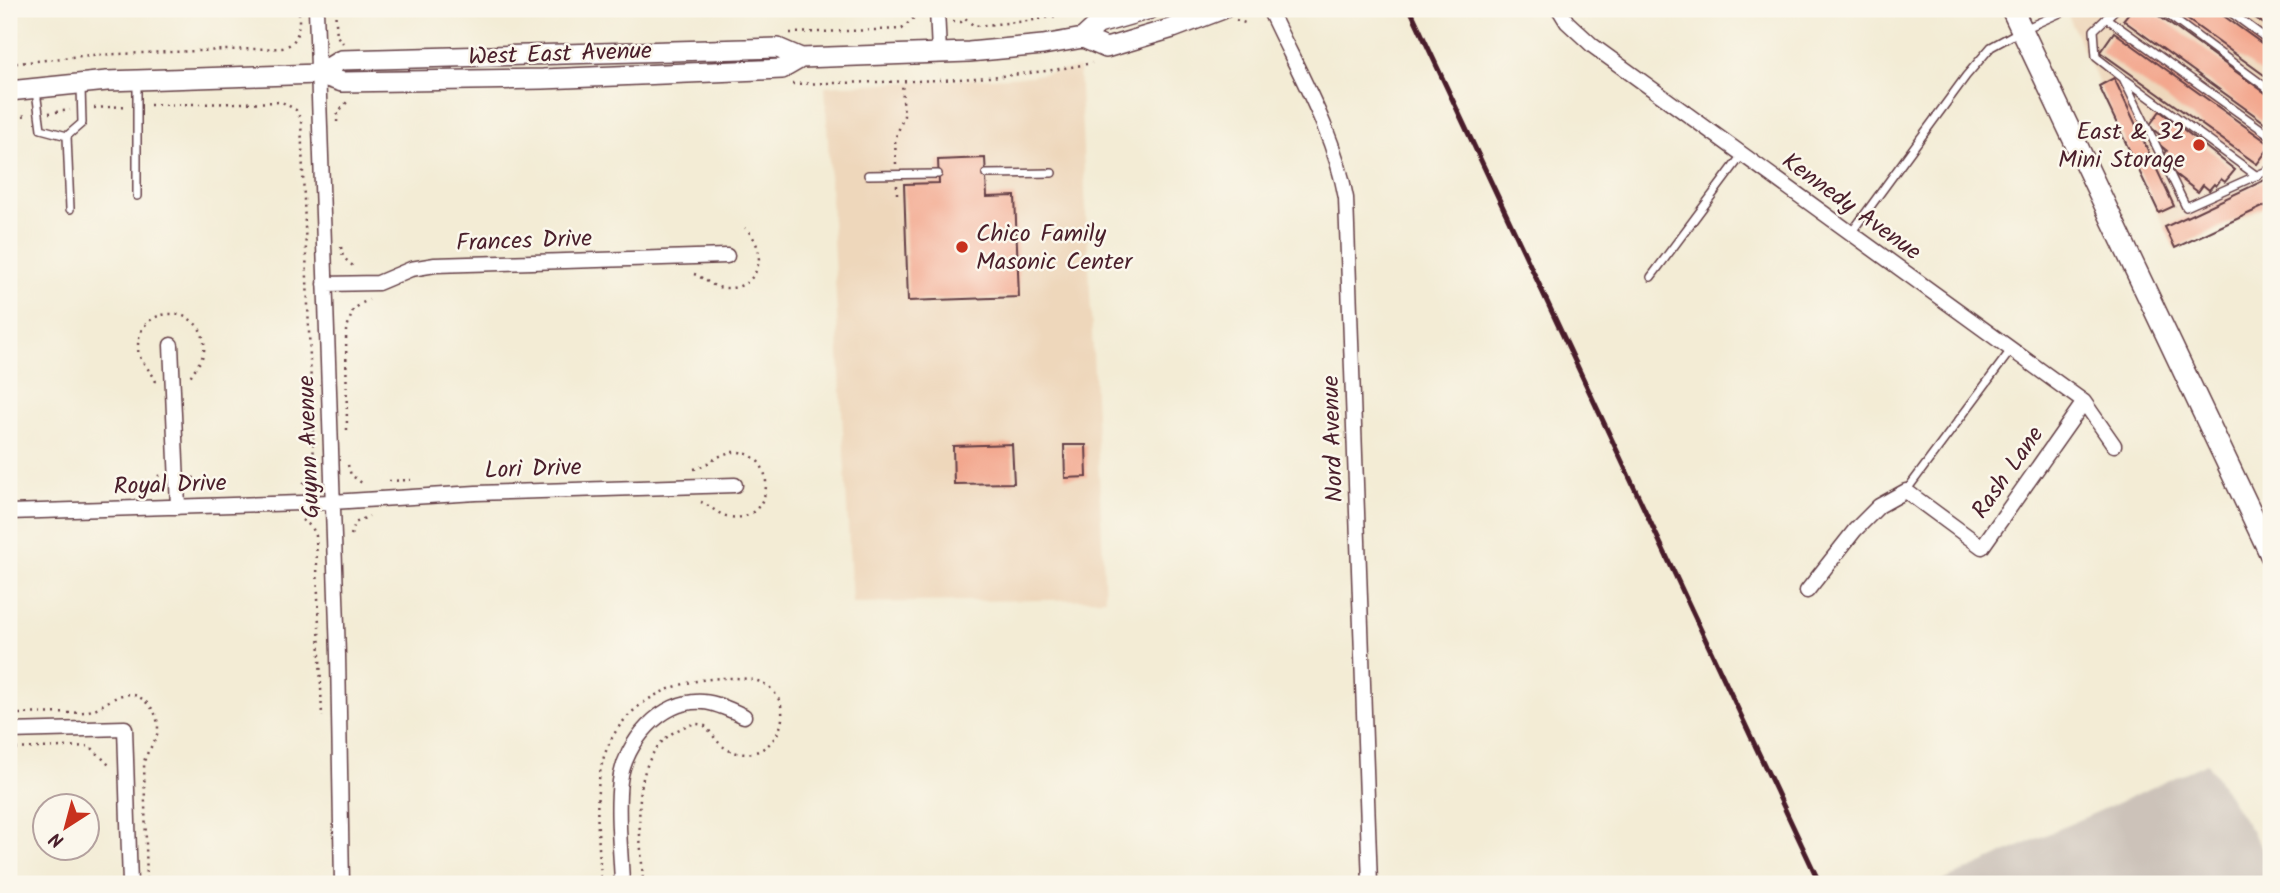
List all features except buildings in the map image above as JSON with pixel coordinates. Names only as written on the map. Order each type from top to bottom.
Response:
[{"type":"main road","name":"West East Avenue","points":[[1083,38],[1098,24],[1150,9]]},
{"type":"main road","points":[[2012,9],[2271,554]]},
{"type":"main road","name":"West East Avenue","points":[[9,91],[80,83],[318,74],[341,60],[778,48],[801,58],[1010,50],[1083,38],[1107,47],[1224,17]]},
{"type":"street","name":"Guynn Avenue","points":[[316,9],[342,884]]},
{"type":"street","points":[[937,9],[939,53]]},
{"type":"street","name":"Nord Avenue","points":[[1269,9],[1329,139],[1346,198],[1370,884]]},
{"type":"street","name":"Kennedy Avenue","points":[[1559,9],[1567,22],[1593,46],[2084,402],[2114,445]]},
{"type":"street","name":"Frances Drive","points":[[325,284],[378,283],[411,269],[435,265],[727,256]]},
{"type":"street","points":[[171,345],[178,507]]},
{"type":"street","name":"Rash Lane","points":[[1906,491],[1982,547],[2084,402]]},
{"type":"street","name":"Lori Drive","points":[[332,502],[435,494],[735,485]]},
{"type":"street","points":[[1807,591],[1854,530],[1879,506],[1906,491]]},
{"type":"street","name":"Royal Drive","points":[[9,512],[332,502]]},
{"type":"street","points":[[622,884],[620,781],[628,753],[635,741],[659,717],[687,704],[701,701],[711,703],[744,716]]},
{"type":"street","points":[[9,731],[125,728],[130,884]]},
{"type":"lane","points":[[1851,233],[1966,76],[1992,47],[2069,9]]},
{"type":"lane","points":[[2116,9],[2094,30],[2096,57],[2257,176]]},
{"type":"lane","points":[[2160,9],[2271,91]]},
{"type":"lane","points":[[2226,9],[2271,42]]},
{"type":"lane","points":[[2106,18],[2271,136]]},
{"type":"lane","points":[[2123,78],[2186,207],[2271,169]]},
{"type":"lane","points":[[137,80],[137,196]]},
{"type":"lane","points":[[67,136],[82,124],[80,83]]},
{"type":"lane","points":[[35,88],[41,129],[67,136]]},
{"type":"lane","points":[[67,136],[70,209]]},
{"type":"lane","points":[[1651,277],[1743,154]]},
{"type":"lane","points":[[986,174],[1052,173]]},
{"type":"lane","points":[[868,175],[938,174]]},
{"type":"lane","points":[[1906,491],[2011,349]]},
{"type":"path","points":[[9,64],[90,55],[282,48],[292,44],[298,36],[299,9]]},
{"type":"path","points":[[955,9],[974,26],[1028,21],[1086,11]]},
{"type":"path","points":[[1224,17],[1245,23]]},
{"type":"path","points":[[790,84],[1003,76],[1096,63]]},
{"type":"path","points":[[897,199],[895,139],[904,116],[902,80]]},
{"type":"path","points":[[337,121],[338,112],[349,100]]},
{"type":"path","points":[[9,118],[81,109],[137,106],[282,102],[296,110],[302,120],[314,464],[313,472],[303,485],[291,487]]},
{"type":"path","points":[[691,273],[719,288],[735,288],[746,282],[758,267],[760,254],[754,238],[745,228]]},
{"type":"path","points":[[341,244],[346,261],[358,268]]},
{"type":"path","points":[[348,434],[346,331],[353,310],[373,299]]},
{"type":"path","points":[[157,390],[155,380],[141,358],[139,343],[149,321],[161,314],[183,315],[201,335],[204,347],[202,357],[191,374],[188,387]]},
{"type":"path","points":[[685,470],[702,467],[723,454],[738,452],[753,457],[764,469],[767,478],[764,499],[746,515],[724,515],[698,502]]},
{"type":"path","points":[[348,460],[351,475],[366,485]]},
{"type":"path","points":[[139,492],[154,486],[160,469]]},
{"type":"path","points":[[191,474],[197,484],[212,490]]},
{"type":"path","points":[[387,482],[422,480]]},
{"type":"path","points":[[350,539],[355,523],[370,516]]},
{"type":"path","points":[[295,518],[308,523],[316,536],[322,729]]},
{"type":"path","points":[[601,884],[598,793],[600,771],[608,746],[625,720],[651,697],[681,683],[704,679],[743,678],[764,683],[776,695],[783,715],[777,735],[767,747],[752,753],[736,753],[719,743],[705,726],[691,723],[667,737],[647,762],[640,788],[643,884]]},
{"type":"path","points":[[9,749],[90,746],[109,764]]},
{"type":"shaded area","name":"East & 32 Mini Storage","points":[[2065,9],[2271,9],[2271,205],[2175,250]]},
{"type":"shaded area","points":[[1079,68],[1105,599],[852,603],[825,86],[1030,76]]},
{"type":"shaded area","points":[[2207,763],[2271,862],[2271,884],[1936,884]]},
{"type":"railway","points":[[1410,9],[1820,884]]},
{"type":"place","name":"East & 32 Mini Storage","points":[[2199,145]]},
{"type":"place","name":"Chico Family Masonic Center","points":[[962,247]]}]
